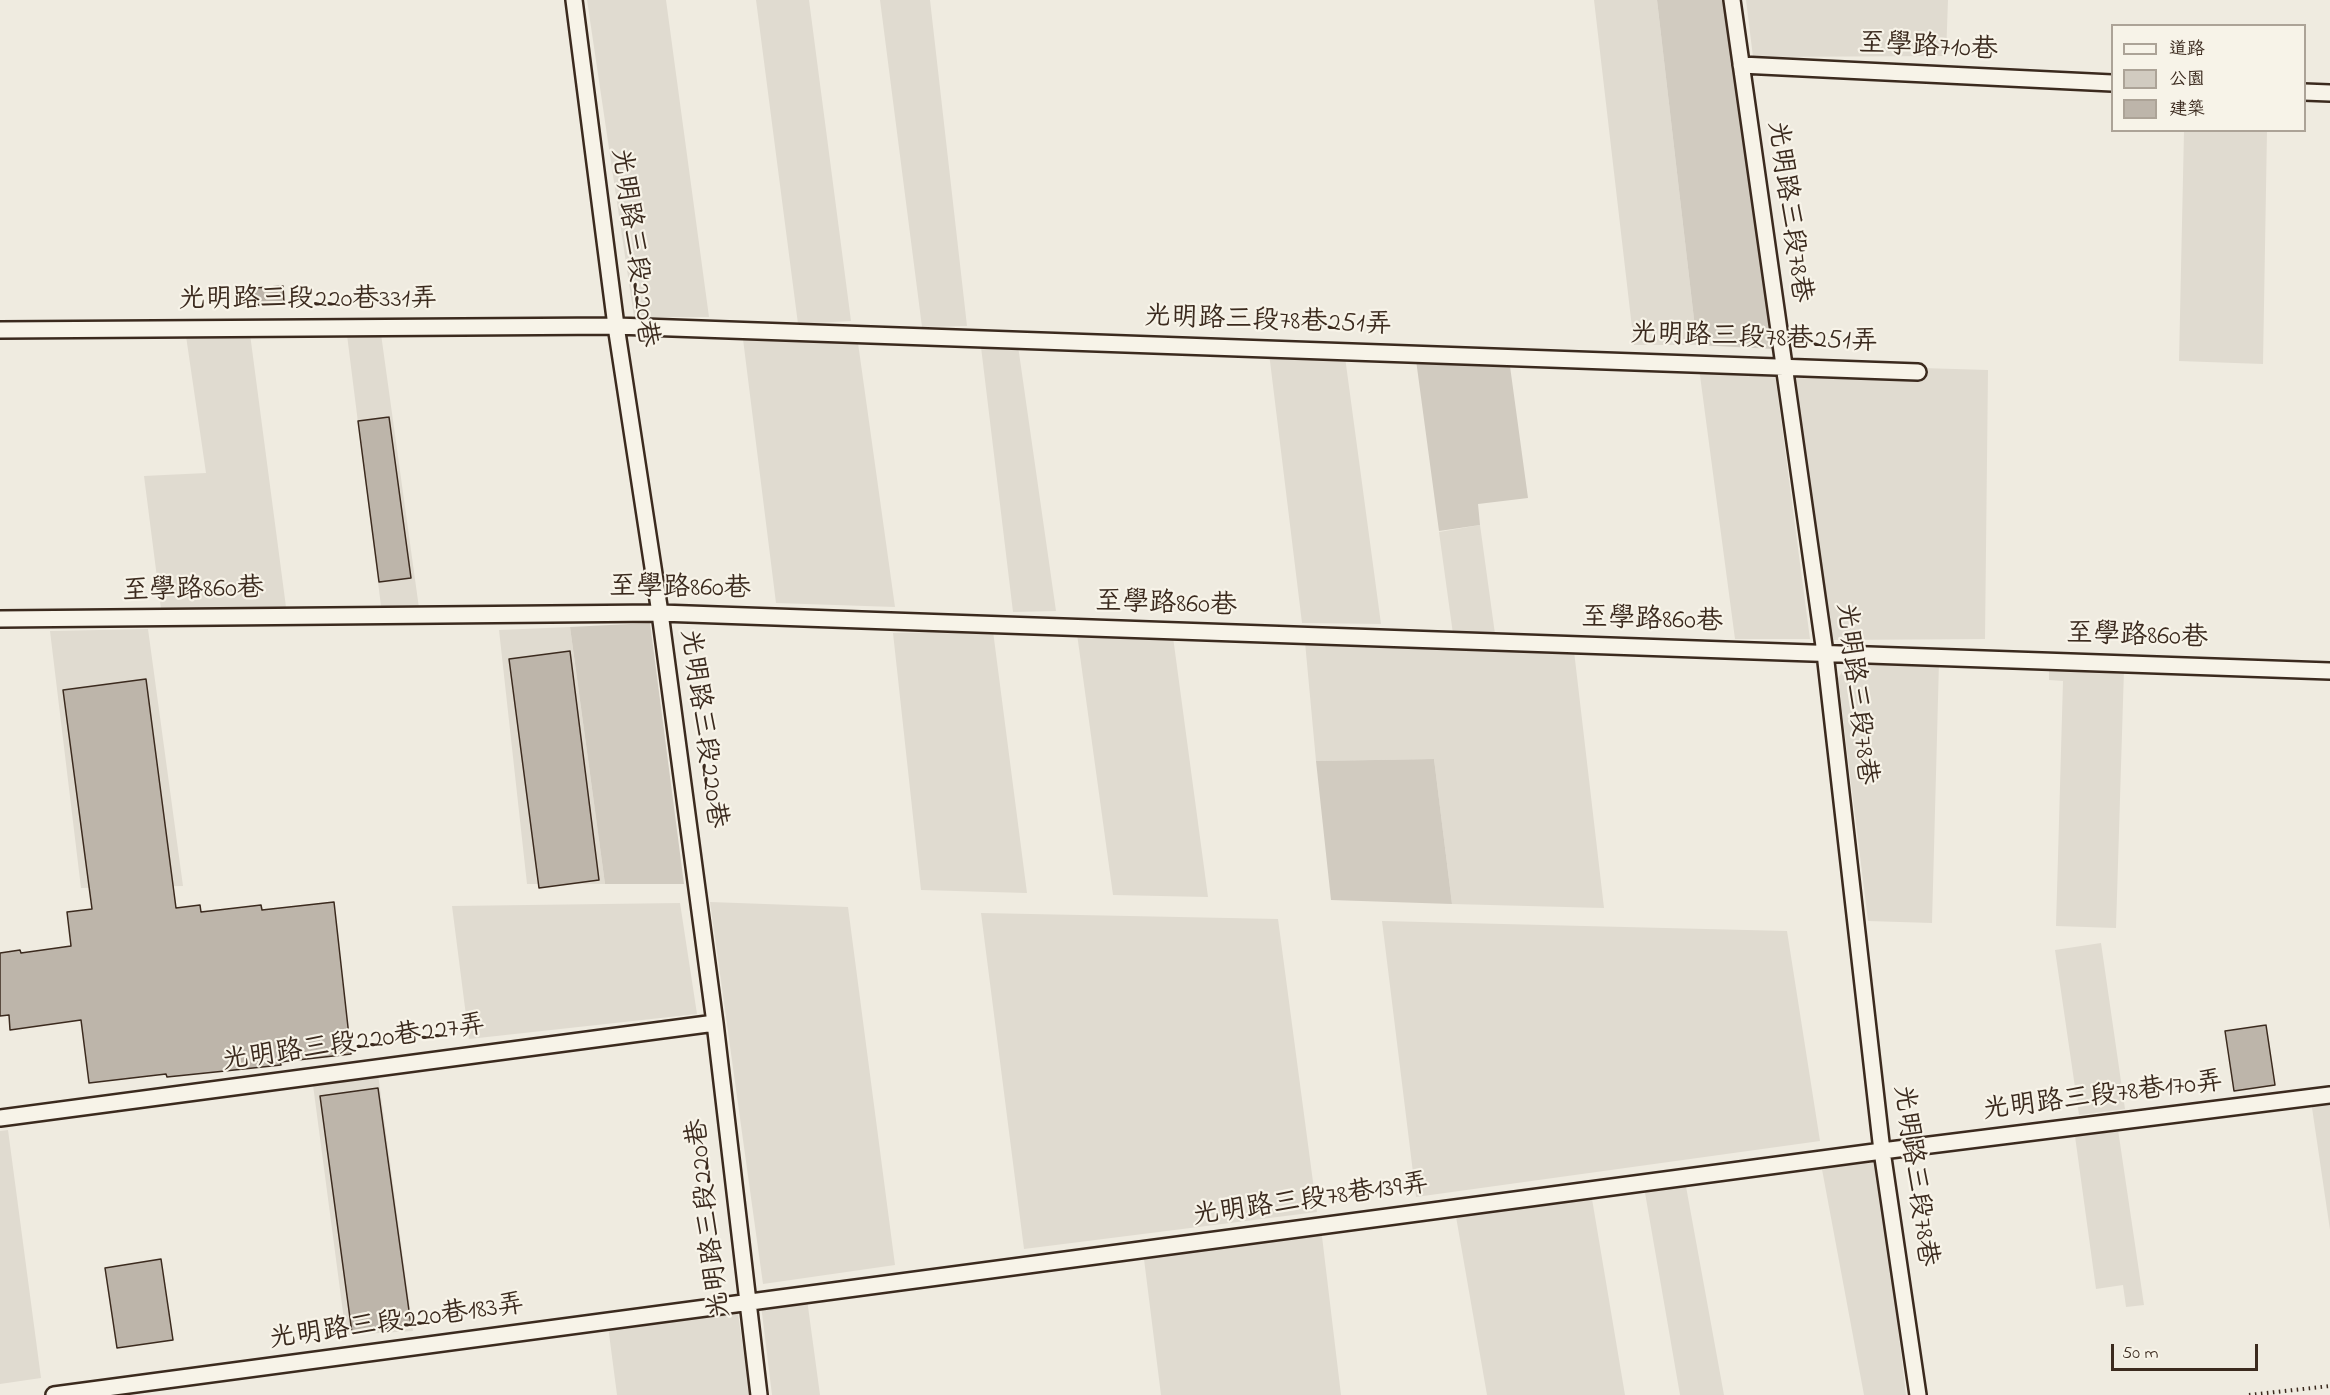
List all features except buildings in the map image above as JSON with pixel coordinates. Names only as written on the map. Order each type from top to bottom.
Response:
[{"type":"street","name":"光明路三段220巷","points":[[574,0],[616,326],[660,613],[715,1023],[746,1303],[759,1395]]},
{"type":"street","name":"光明路三段78巷","points":[[1732,0],[1825,653],[1882,1151],[1918,1395]]},
{"type":"street","name":"至學路710巷","points":[[1741,65],[2111,83]]},
{"type":"street","points":[[2306,92],[2330,93]]},
{"type":"street","name":"光明路三段220巷331弄","points":[[0,330],[616,326]]},
{"type":"street","name":"光明路三段78巷251弄","points":[[616,326],[1918,372]]},
{"type":"street","name":"至學路860巷","points":[[0,619],[660,613],[2330,671]]},
{"type":"street","name":"光明路三段220巷227弄","points":[[0,1118],[715,1023]]},
{"type":"street","name":"光明路三段78巷170弄","points":[[1882,1151],[2330,1095]]},
{"type":"street","name":"光明路三段78巷139弄","points":[[746,1303],[1882,1151]]},
{"type":"street","name":"光明路三段220巷183弄","points":[[54,1395],[746,1303]]},
{"type":"path","points":[[2249,1395],[2330,1386]]},
{"type":"shaded area","points":[[587,0],[666,0],[709,317],[634,317]]},
{"type":"shaded area","points":[[756,0],[809,0],[851,321],[798,324]]},
{"type":"shaded area","points":[[880,0],[930,0],[967,326],[922,327]]},
{"type":"shaded area","points":[[1594,0],[1657,0],[1697,345],[1634,345]]},
{"type":"shaded area","points":[[1746,0],[1948,0],[1946,56],[1753,57]]},
{"type":"shaded area","points":[[2184,132],[2267,132],[2263,364],[2179,361]]},
{"type":"shaded area","points":[[250,334],[286,607],[161,609],[144,476],[206,473],[186,336]]},
{"type":"shaded area","points":[[381,334],[419,608],[381,606],[347,335]]},
{"type":"shaded area","points":[[743,339],[858,343],[895,607],[776,603]]},
{"type":"shaded area","points":[[1018,346],[1056,611],[1013,612],[981,347]]},
{"type":"shaded area","points":[[1269,353],[1345,357],[1381,624],[1302,623]]},
{"type":"shaded area","points":[[1789,364],[1988,370],[1985,639],[1825,640]]},
{"type":"shaded area","points":[[1774,366],[1810,639],[1735,639],[1699,368]]},
{"type":"shaded area","points":[[1480,525],[1495,634],[1453,634],[1439,532]]},
{"type":"shaded area","points":[[570,627],[605,884],[527,884],[499,630]]},
{"type":"shaded area","points":[[148,629],[183,886],[81,888],[50,631]]},
{"type":"shaded area","points":[[993,631],[1027,893],[921,890],[893,633]]},
{"type":"shaded area","points":[[1077,634],[1173,637],[1208,897],[1113,895]]},
{"type":"shaded area","points":[[1305,642],[1574,651],[1604,908],[1452,904],[1434,759],[1316,761]]},
{"type":"shaded area","points":[[1851,659],[1939,662],[1932,923],[1868,921],[1838,678]]},
{"type":"shaded area","points":[[2049,667],[2124,669],[2116,928],[2056,926],[2063,681],[2049,680]]},
{"type":"shaded area","points":[[710,902],[848,907],[895,1265],[763,1284]]},
{"type":"shaded area","points":[[680,903],[697,1014],[469,1039],[452,906]]},
{"type":"shaded area","points":[[981,913],[1278,919],[1317,1212],[1024,1249]]},
{"type":"shaded area","points":[[1382,921],[1787,931],[1820,1141],[1416,1197]]},
{"type":"shaded area","points":[[2101,943],[2125,1109],[2079,1115],[2055,950]]},
{"type":"shaded area","points":[[378,1074],[413,1331],[346,1335],[313,1085]]},
{"type":"shaded area","points":[[2330,1098],[2330,1230],[2311,1101]]},
{"type":"shaded area","points":[[2117,1123],[2144,1305],[2126,1307],[2123,1285],[2096,1289],[2074,1129]]},
{"type":"shaded area","points":[[8,1130],[41,1378],[0,1384],[0,1131]]},
{"type":"shaded area","points":[[1869,1157],[1878,1160],[1906,1395],[1864,1395],[1821,1164]]},
{"type":"shaded area","points":[[1685,1181],[1724,1395],[1680,1395],[1644,1187]]},
{"type":"shaded area","points":[[1591,1193],[1625,1395],[1487,1395],[1455,1211]]},
{"type":"shaded area","points":[[1321,1228],[1341,1395],[1161,1395],[1143,1251]]},
{"type":"shaded area","points":[[807,1299],[820,1395],[772,1395],[761,1305]]},
{"type":"shaded area","points":[[737,1307],[750,1395],[617,1395],[608,1326]]},
{"type":"green space","points":[[1657,0],[1723,0],[1773,349],[1697,345]]},
{"type":"green space","points":[[1509,359],[1528,498],[1478,504],[1480,525],[1439,531],[1416,360]]},
{"type":"green space","points":[[650,623],[684,884],[605,884],[570,627]]},
{"type":"green space","points":[[1434,759],[1452,904],[1331,900],[1316,761]]}]
